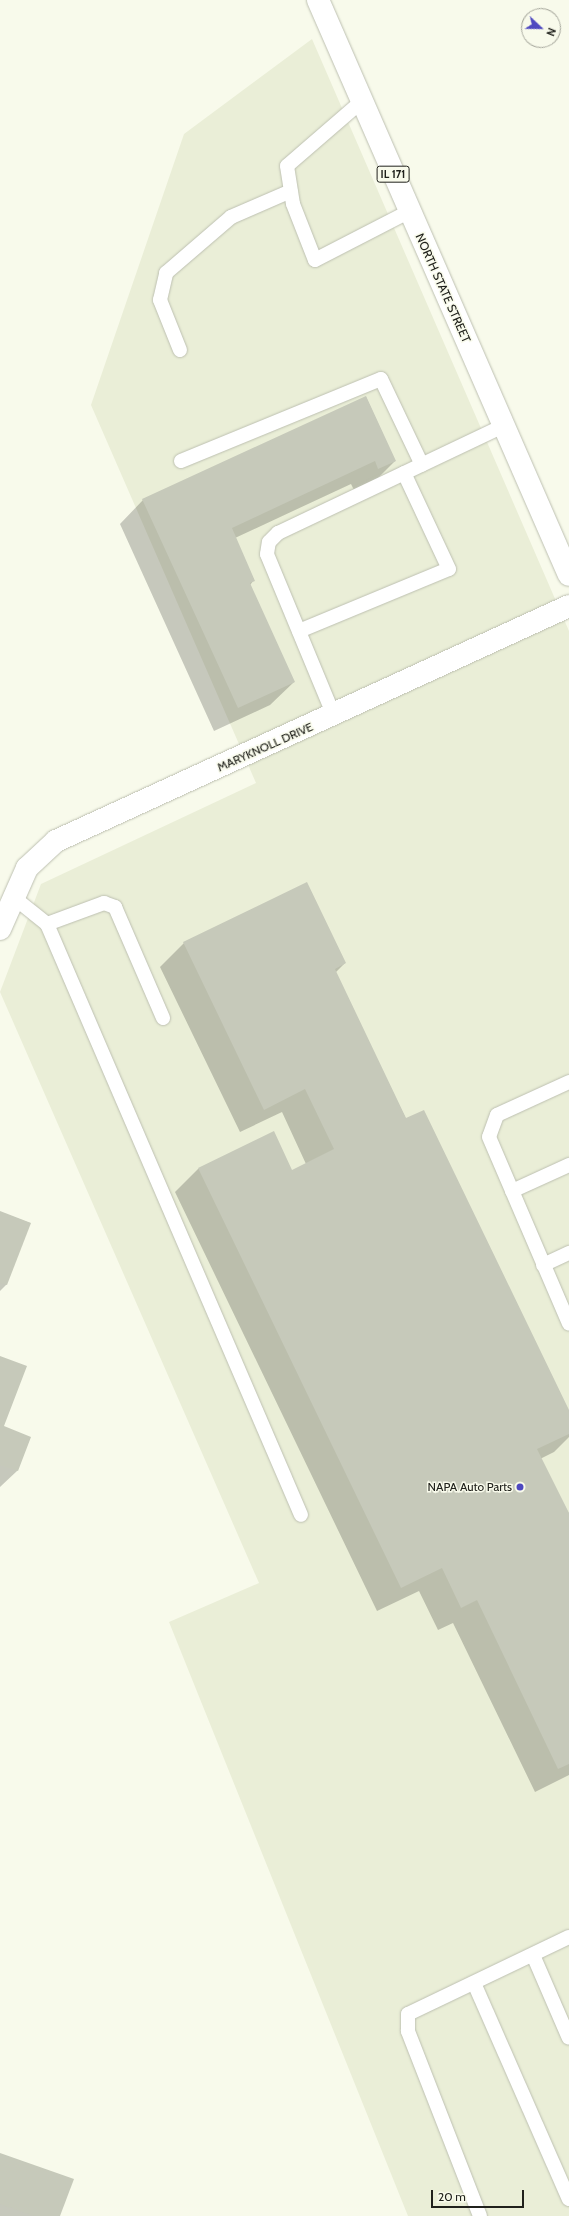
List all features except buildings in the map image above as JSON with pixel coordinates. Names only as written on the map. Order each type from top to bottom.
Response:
[{"type":"street","name":"NORTH STATE STREET","points":[[318,0],[569,575]]},
{"type":"street","name":"MARYKNOLL DRIVE","points":[[0,929],[12,896],[27,868],[56,841],[334,716],[569,606]]},
{"type":"lane","points":[[362,101],[287,166],[291,191],[315,260],[410,211]]},
{"type":"lane","points":[[180,350],[160,300],[166,273],[231,217],[291,191]]},
{"type":"lane","points":[[181,461],[381,380],[422,464]]},
{"type":"lane","points":[[334,716],[267,554],[270,542],[278,533],[503,426]]},
{"type":"lane","points":[[299,631],[449,569],[404,473]]},
{"type":"lane","points":[[12,896],[47,924],[301,1515]]},
{"type":"lane","points":[[47,924],[104,904],[115,907],[162,1018]]},
{"type":"lane","points":[[569,1082],[497,1115],[489,1137],[569,1324]]},
{"type":"lane","points":[[512,1191],[569,1165]]},
{"type":"lane","points":[[543,1265],[569,1253]]},
{"type":"lane","points":[[480,2216],[408,2031],[408,2014],[569,1937]]},
{"type":"lane","points":[[533,1955],[569,2038]]},
{"type":"lane","points":[[474,1983],[569,2199]]},
{"type":"shaded area","points":[[312,39],[569,631],[569,2216],[408,2216],[169,1622],[259,1583],[0,992],[41,884],[256,783],[91,405],[184,134]]},
{"type":"place","name":"NAPA Auto Parts","points":[[520,1487]]}]
